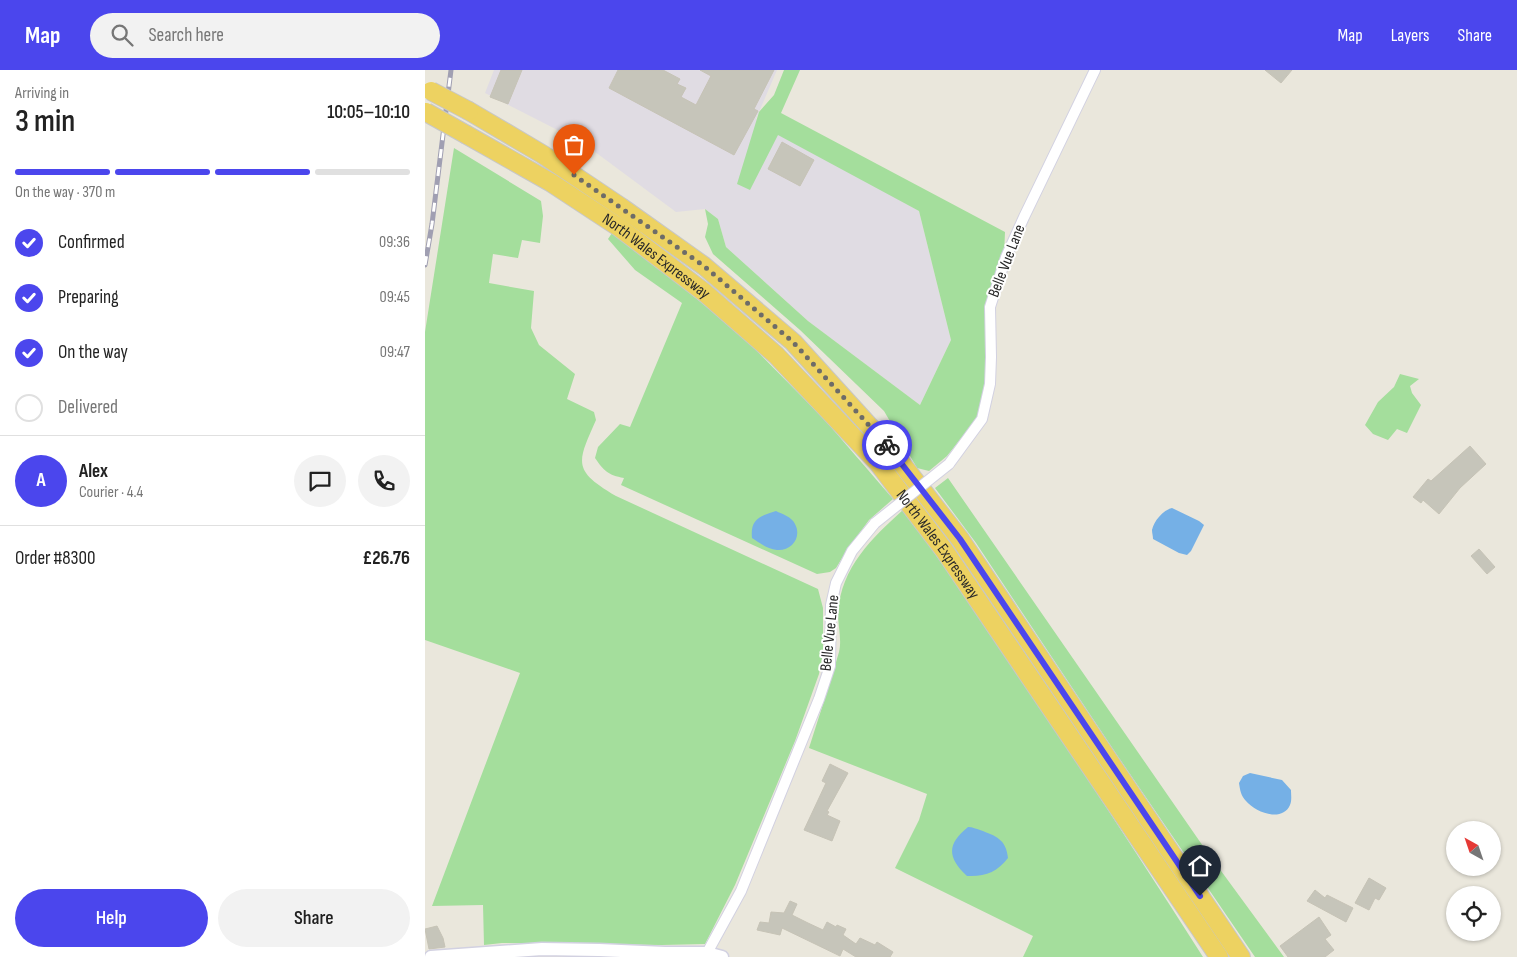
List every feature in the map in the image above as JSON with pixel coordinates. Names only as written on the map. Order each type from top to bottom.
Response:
[{"type":"highway","name":"North Wales Expressway","points":[[428,90],[469,111],[542,154],[621,207],[704,266],[793,342],[893,451],[960,539],[1241,957]]},
{"type":"highway","name":"North Wales Expressway","points":[[426,111],[550,182],[620,228],[705,293],[776,355],[878,463],[944,550],[1219,957]]},
{"type":"street","name":"Belle Vue Lane","points":[[707,953],[741,891],[819,699],[829,666],[831,605],[836,583],[851,551],[875,523],[949,464],[981,419],[990,384],[990,307],[1006,257],[1095,70]]},
{"type":"street","points":[[431,957],[542,949],[707,953],[722,957]]},
{"type":"shaded area","points":[[494,70],[777,70],[756,119],[919,211],[951,340],[920,405],[808,321],[726,247],[718,219],[705,209],[676,212],[583,143],[485,93]]},
{"type":"green space","points":[[784,70],[800,70],[781,113],[1005,232],[1004,256],[986,308],[986,384],[978,417],[947,456],[929,471],[917,468],[884,411],[800,330],[713,254],[705,237],[708,224],[705,209],[718,219],[726,247],[808,321],[920,405],[951,340],[919,211],[778,135],[750,190],[737,184],[759,112],[774,95]]},
{"type":"green space","points":[[454,148],[541,201],[543,216],[540,243],[522,240],[518,258],[493,254],[489,283],[534,291],[531,328],[539,345],[575,374],[567,399],[594,412],[596,420],[582,456],[585,472],[616,496],[818,589],[823,608],[823,653],[819,674],[795,741],[735,885],[705,944],[502,943],[484,945],[483,905],[432,906],[520,673],[425,640],[425,332]]},
{"type":"green space","points":[[612,233],[648,259],[742,336],[824,419],[893,499],[869,520],[836,568],[830,572],[817,574],[621,485],[624,478],[607,472],[595,458],[598,447],[620,424],[630,427],[682,303],[635,270],[608,239]]},
{"type":"green space","points":[[1400,374],[1419,379],[1410,386],[1412,393],[1421,405],[1407,433],[1397,429],[1388,440],[1373,434],[1365,425],[1378,402],[1394,387]]},
{"type":"green space","points":[[948,478],[1205,849],[1284,957],[1255,957],[1117,755],[976,543],[935,488]]},
{"type":"green space","points":[[904,509],[1056,732],[1203,957],[1023,957],[1033,936],[895,868],[919,820],[927,794],[809,748],[839,652],[838,613],[845,581],[860,555]]},
{"type":"water","points":[[1172,508],[1204,525],[1191,551],[1187,555],[1179,553],[1153,539],[1152,530],[1159,516]]},
{"type":"water","points":[[776,511],[792,519],[797,529],[794,542],[791,546],[782,550],[764,546],[752,538],[754,522]]},
{"type":"water","points":[[1250,773],[1282,780],[1291,790],[1291,803],[1286,810],[1281,814],[1268,814],[1256,809],[1246,801],[1240,790],[1239,783],[1243,776]]},
{"type":"water","points":[[968,827],[995,836],[1005,846],[1008,858],[990,873],[979,876],[967,876],[953,857],[953,845],[956,839]]},
{"type":"building","points":[[501,70],[522,70],[508,104],[490,97]]},
{"type":"building","points":[[618,70],[663,70],[680,79],[677,84],[686,88],[681,97],[696,105],[711,76],[700,70],[774,70],[754,109],[758,111],[734,155],[609,88]]},
{"type":"building","points":[[1265,70],[1292,70],[1281,83]]},
{"type":"building","points":[[782,142],[814,160],[800,186],[768,169]]},
{"type":"building","points":[[1470,446],[1486,464],[1460,488],[1439,514],[1423,500],[1421,503],[1413,497],[1428,479],[1431,481]]},
{"type":"building","points":[[1479,549],[1495,567],[1487,574],[1471,556]]},
{"type":"building","points":[[830,764],[848,773],[827,811],[829,812],[827,815],[840,821],[832,841],[804,830],[826,783],[822,781]]},
{"type":"building","points":[[1369,878],[1386,888],[1379,900],[1375,898],[1369,910],[1355,903]]},
{"type":"building","points":[[1315,890],[1325,898],[1327,895],[1353,908],[1346,922],[1307,901]]},
{"type":"building","points":[[790,901],[797,904],[792,915],[808,923],[823,930],[827,922],[836,927],[837,925],[846,929],[843,935],[856,944],[860,938],[875,945],[877,942],[893,952],[890,957],[856,957],[843,949],[840,956],[782,928],[780,935],[757,930],[760,922],[769,923],[771,912],[784,913]]},
{"type":"building","points":[[1319,917],[1331,935],[1325,939],[1334,950],[1325,957],[1288,957],[1280,946]]},
{"type":"building","points":[[437,926],[445,947],[429,949],[425,929]]},
{"type":"railway","points":[[425,265],[432,224],[451,70]]},
{"type":"way so far","points":[[574,175],[704,266],[793,342],[887,445]]},
{"type":"route","points":[[887,445],[960,539],[1200,896]]}]
